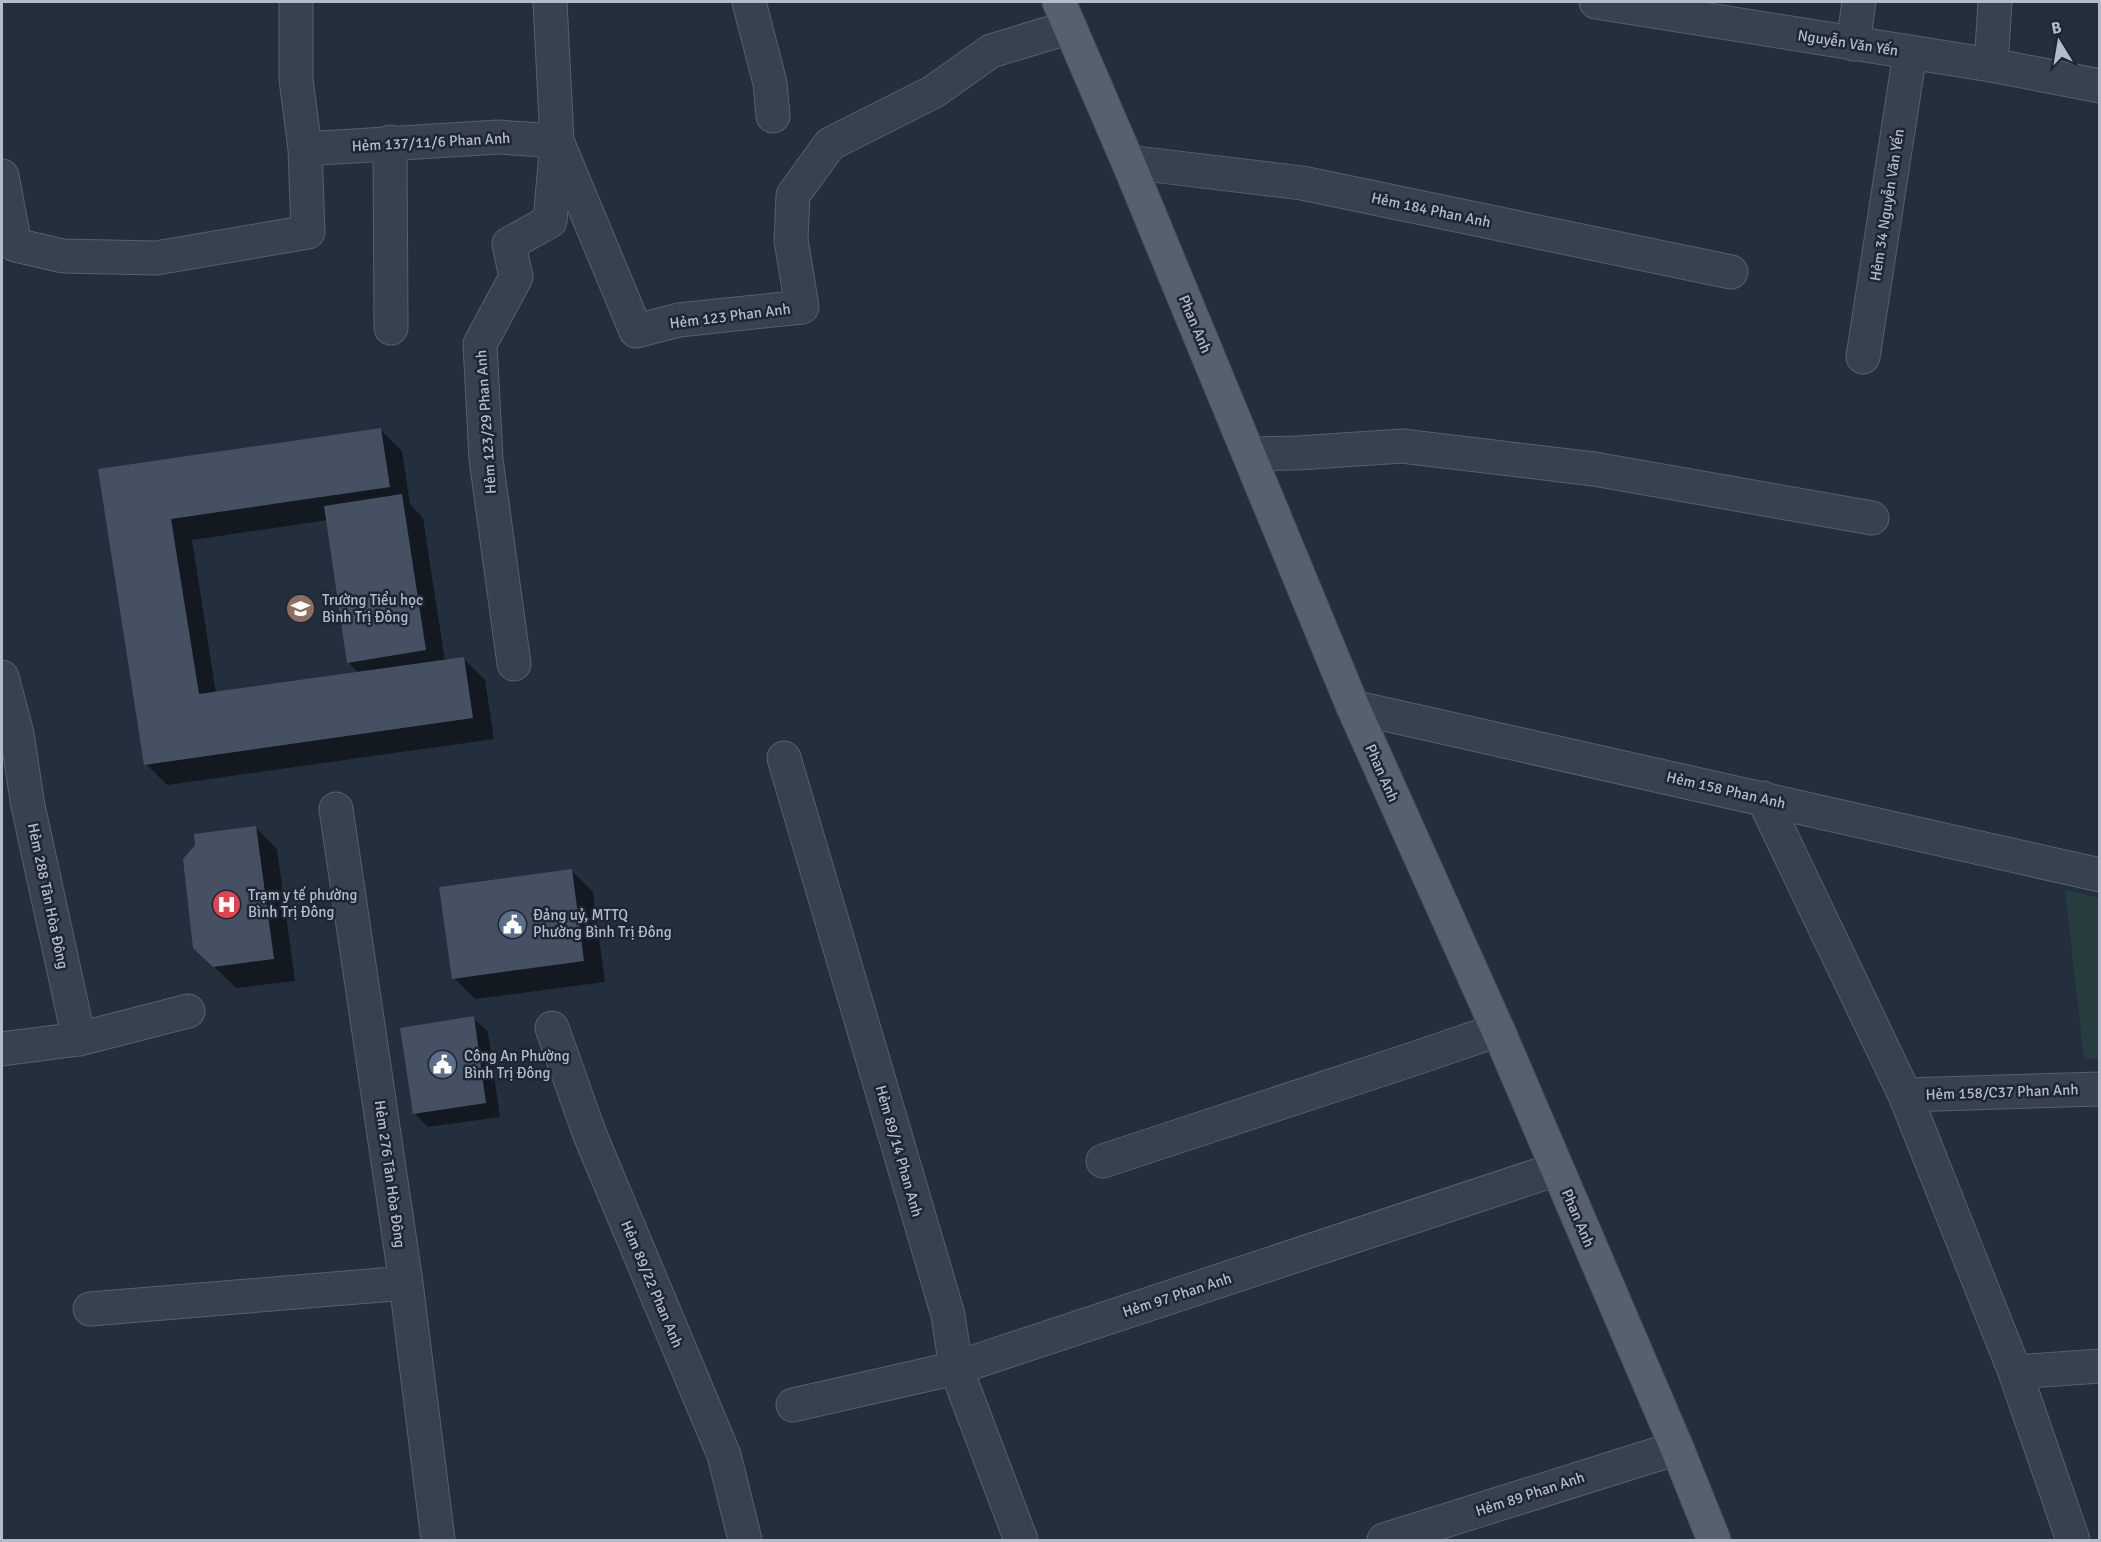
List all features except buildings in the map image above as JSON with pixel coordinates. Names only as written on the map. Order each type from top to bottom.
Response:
[{"type":"main road","name":"Phan Anh","points":[[1064,14],[1128,162],[1353,707],[1498,1030],[1677,1448],[1714,1540]]},
{"type":"street","points":[[2,176],[15,245],[63,256],[156,258],[308,232],[305,149],[296,79],[296,2]]},
{"type":"street","points":[[550,2],[557,141]]},
{"type":"street","points":[[749,2],[770,83],[773,116]]},
{"type":"street","name":"Nguyễn Văn Yến","points":[[1596,2],[1683,9],[1853,44],[1991,65],[2100,86]]},
{"type":"street","points":[[1853,44],[1859,2]]},
{"type":"street","points":[[1991,65],[1995,2]]},
{"type":"street","name":"Hẻm 123 Phan Anh","points":[[557,141],[636,331],[679,320],[802,307],[791,240],[793,195],[830,144],[933,92],[990,51],[1064,14]]},
{"type":"street","name":"Hẻm 34 Nguyễn Văn Yến","points":[[1863,357],[1910,53]]},
{"type":"street","name":"Hẻm 137/11/6 Phan Anh","points":[[305,149],[498,137],[557,141]]},
{"type":"street","name":"Hẻm 123/29 Phan Anh","points":[[514,664],[486,459],[480,344],[516,277],[509,244],[550,221],[557,141]]},
{"type":"street","points":[[390,142],[391,328]]},
{"type":"street","name":"Hẻm 184 Phan Anh","points":[[1128,162],[1302,183],[1731,272]]},
{"type":"street","points":[[1249,454],[1402,446],[1594,469],[1872,518]]},
{"type":"street","name":"Hẻm 288 Tân Hòa Đông","points":[[2,677],[15,808],[79,1039]]},
{"type":"street","name":"Hẻm 158 Phan Anh","points":[[1353,707],[2100,874]]},
{"type":"street","name":"Hẻm 89/14 Phan Anh","points":[[784,758],[948,1315],[956,1368],[1021,1540]]},
{"type":"street","points":[[1763,798],[1905,1095],[2015,1372],[2073,1540]]},
{"type":"street","name":"Hẻm 276 Tân Hòa Đông","points":[[336,809],[406,1282],[438,1540]]},
{"type":"street","points":[[2,1049],[79,1039],[188,1011]]},
{"type":"street","name":"Hẻm 89/22 Phan Anh","points":[[552,1028],[590,1135],[724,1455],[745,1540]]},
{"type":"street","points":[[1103,1161],[1498,1030]]},
{"type":"street","name":"Hẻm 158/C37 Phan Anh","points":[[1905,1095],[2100,1089]]},
{"type":"street","name":"Hẻm 97 Phan Anh","points":[[793,1405],[956,1368],[1557,1169]]},
{"type":"street","points":[[90,1309],[406,1282]]},
{"type":"street","points":[[2015,1372],[2100,1366]]},
{"type":"street","name":"Hẻm 89 Phan Anh","points":[[1383,1540],[1677,1448]]},
{"type":"green space","points":[[2065,890],[2099,898],[2099,1059],[2084,1059]]},
{"type":"place","name":"Trường Tiểu học Bình Trị Đông","points":[[301,609]]},
{"type":"place","name":"Trạm y tế phường Bình Trị Đông","points":[[227,904]]},
{"type":"place","name":"Đảng uỷ, MTTQ Phường Bình Trị Đông","points":[[512,924]]},
{"type":"place","name":"Công An Phường Bình Trị Đông","points":[[443,1065]]}]
